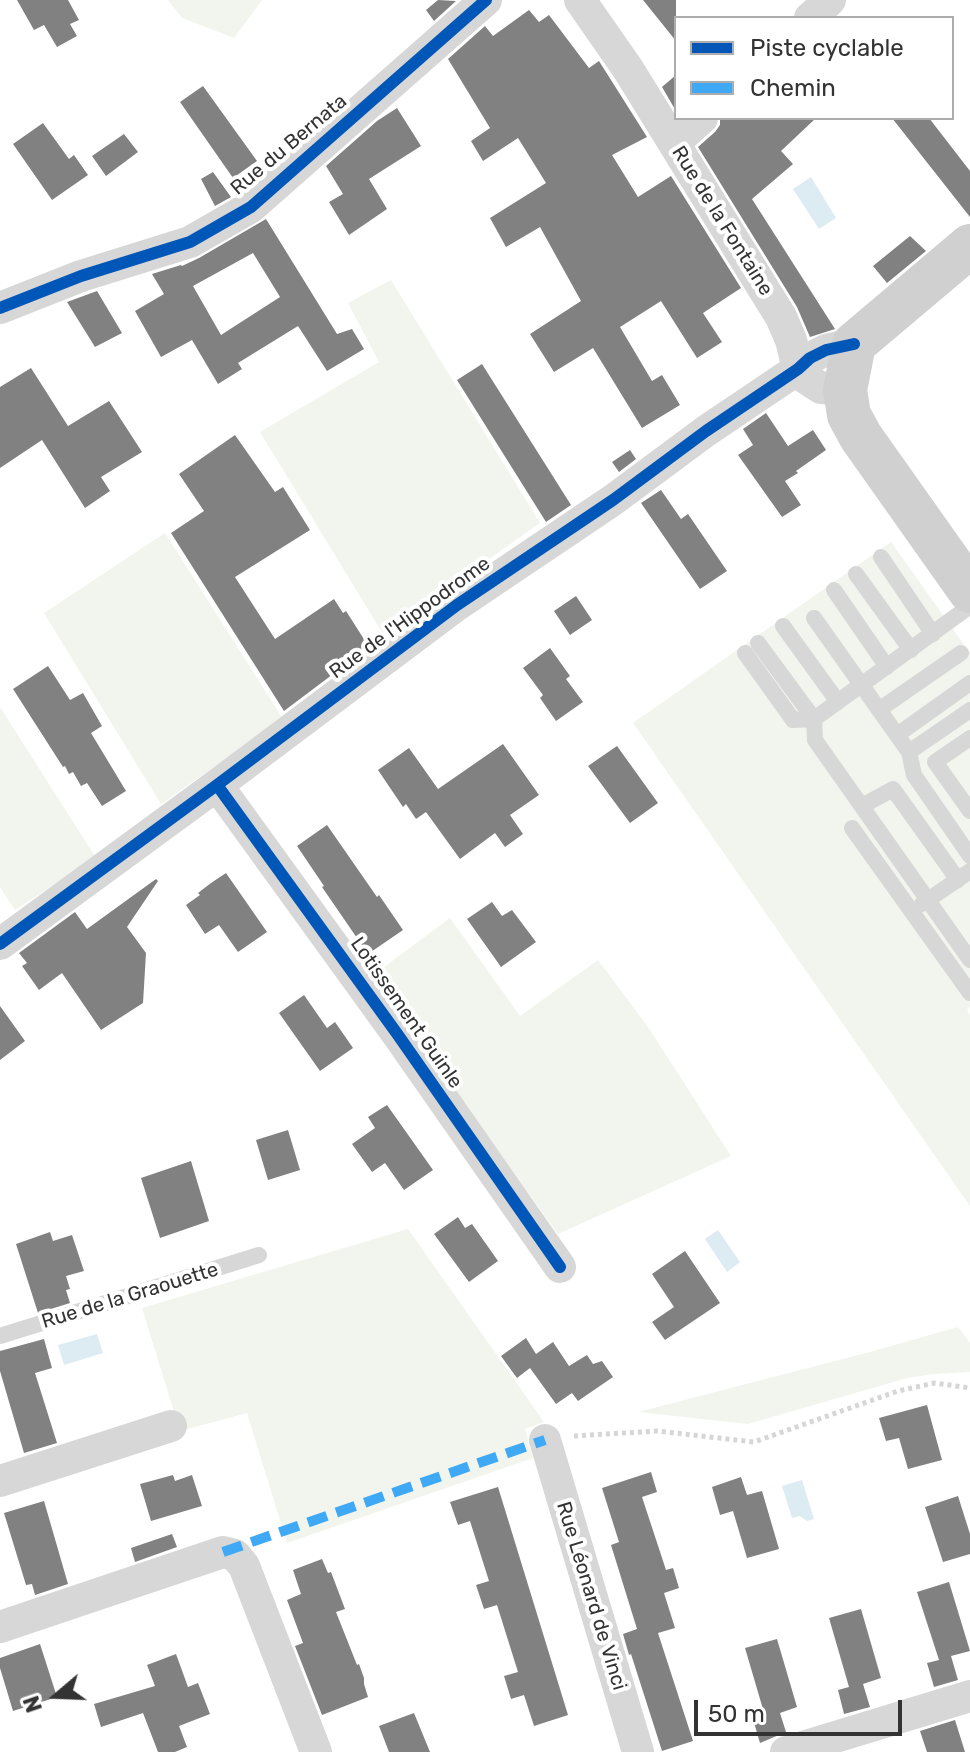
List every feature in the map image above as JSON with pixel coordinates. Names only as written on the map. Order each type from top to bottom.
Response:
[{"type":"main road","name":"Rue de l'Hippodrome","points":[[854,344],[970,246]]},
{"type":"main road","points":[[854,344],[845,390],[849,415],[861,437],[970,591]]},
{"type":"street","name":"Rue du Bernata","points":[[0,308],[81,276],[190,242],[251,207],[486,0]]},
{"type":"street","name":"Rue de la Fontaine","points":[[580,0],[628,69],[781,317],[798,369]]},
{"type":"street","points":[[812,16],[830,0]]},
{"type":"street","points":[[674,143],[700,120]]},
{"type":"street","name":"Rue de l'Hippodrome","points":[[0,944],[457,605],[613,500],[810,358],[826,350],[854,344]]},
{"type":"street","points":[[798,369],[821,388],[845,390]]},
{"type":"street","name":"Lotissement Guinle","points":[[217,785],[398,1035],[560,1267]]},
{"type":"street","points":[[0,1481],[171,1426]]},
{"type":"street","name":"Rue Léonard de Vinci","points":[[545,1440],[638,1752]]},
{"type":"street","points":[[0,1627],[223,1552],[235,1555],[244,1566],[316,1752]]},
{"type":"street","points":[[786,1752],[970,1696]]},
{"type":"lane","points":[[881,557],[933,634]]},
{"type":"lane","points":[[856,574],[911,650]]},
{"type":"lane","points":[[834,590],[887,667]]},
{"type":"lane","points":[[752,648],[793,720],[814,719],[970,606]]},
{"type":"lane","points":[[814,618],[909,752],[914,775],[970,856]]},
{"type":"lane","points":[[783,626],[838,702]]},
{"type":"lane","points":[[880,709],[961,653]]},
{"type":"lane","points":[[897,735],[970,683]]},
{"type":"lane","points":[[909,752],[970,710]]},
{"type":"lane","points":[[814,719],[815,740],[970,960]]},
{"type":"lane","points":[[968,743],[935,762],[970,811]]},
{"type":"lane","points":[[862,806],[914,775]]},
{"type":"lane","points":[[893,789],[964,876],[913,911]]},
{"type":"lane","points":[[852,828],[970,993]]},
{"type":"lane","name":"Rue de la Graouette","points":[[0,1336],[259,1255]]},
{"type":"path","points":[[545,1440],[657,1431],[754,1442],[898,1391],[935,1383],[970,1388]]},
{"type":"shaded area","points":[[168,0],[262,0],[234,38],[182,18]]},
{"type":"shaded area","points":[[811,177],[836,218],[819,229],[793,189]]},
{"type":"shaded area","points":[[391,280],[540,523],[383,634],[260,432],[379,362],[348,303]]},
{"type":"shaded area","points":[[165,533],[283,719],[161,804],[44,613]]},
{"type":"shaded area","points":[[891,542],[970,653],[970,1007],[967,1010],[970,1015],[970,1206],[633,723]]},
{"type":"shaded area","points":[[0,707],[96,858],[15,910],[0,887]]},
{"type":"shaded area","points":[[450,918],[520,1016],[598,960],[648,1027],[731,1156],[558,1234],[372,976]]},
{"type":"shaded area","points":[[408,1229],[544,1422],[525,1429],[533,1458],[287,1543],[247,1413],[180,1431],[142,1308]]},
{"type":"shaded area","points":[[718,1230],[740,1262],[727,1272],[705,1239]]},
{"type":"shaded area","points":[[958,1327],[970,1343],[970,1372],[907,1378],[748,1424],[638,1412],[870,1352]]},
{"type":"shaded area","points":[[97,1334],[103,1353],[64,1365],[58,1345]]},
{"type":"shaded area","points":[[802,1480],[814,1519],[807,1521],[800,1516],[792,1518],[782,1486]]},
{"type":"building","points":[[17,0],[68,0],[79,20],[70,24],[77,36],[57,47],[44,25],[34,30]]},
{"type":"building","points":[[438,0],[456,1],[434,21],[426,10]]},
{"type":"building","points":[[643,0],[676,0],[674,39]]},
{"type":"building","points":[[529,10],[539,22],[549,15],[589,68],[599,61],[647,137],[612,155],[638,197],[671,176],[741,288],[703,313],[722,342],[697,358],[661,301],[620,327],[652,381],[662,375],[680,405],[642,428],[593,348],[554,372],[530,334],[581,301],[540,227],[506,247],[490,218],[546,183],[518,138],[483,161],[471,141],[490,128],[448,59],[485,26],[493,36]]},
{"type":"building","points":[[674,77],[674,108],[662,87]]},
{"type":"building","points":[[203,86],[257,161],[233,178],[180,102]]},
{"type":"building","points":[[397,108],[421,146],[369,179],[387,209],[349,235],[329,202],[343,194],[326,166],[377,121]]},
{"type":"building","points":[[720,120],[814,120],[781,151],[793,164],[752,199],[835,329],[810,337],[797,307],[698,147],[720,125]]},
{"type":"building","points":[[894,120],[931,120],[970,171],[970,217]]},
{"type":"building","points":[[43,123],[69,159],[74,155],[88,175],[52,200],[13,144]]},
{"type":"building","points":[[124,134],[138,152],[106,176],[92,156]]},
{"type":"building","points":[[213,172],[231,197],[215,206],[201,179]]},
{"type":"building","points":[[266,219],[337,334],[352,329],[364,349],[327,371],[298,326],[238,363],[242,369],[218,384],[192,340],[161,357],[135,311],[164,294],[152,274],[199,258]],"holes":[[[253,253],[280,297],[221,335],[193,286]]]},
{"type":"building","points":[[910,236],[926,251],[887,283],[873,266]]},
{"type":"building","points":[[97,291],[122,333],[95,347],[67,302]]},
{"type":"building","points":[[482,364],[571,505],[546,522],[457,380]]},
{"type":"building","points":[[31,368],[68,426],[109,401],[142,452],[101,477],[110,491],[85,508],[42,440],[0,468],[0,387]]},
{"type":"building","points":[[766,413],[788,446],[813,430],[826,450],[785,481],[801,505],[782,517],[738,455],[753,445],[743,429]]},
{"type":"building","points":[[235,435],[275,492],[283,487],[310,530],[235,577],[275,639],[334,599],[343,613],[346,611],[369,647],[284,711],[171,533],[204,511],[179,474]]},
{"type":"building","points":[[630,450],[636,459],[619,472],[612,462]]},
{"type":"building","points":[[661,490],[681,519],[688,514],[727,571],[700,589],[641,503]]},
{"type":"building","points":[[576,596],[592,620],[570,635],[554,611]]},
{"type":"building","points":[[550,648],[570,676],[566,679],[583,702],[556,721],[540,698],[543,695],[523,668]]},
{"type":"building","points":[[48,666],[70,700],[83,693],[102,726],[91,733],[126,791],[102,806],[87,783],[81,786],[73,772],[69,774],[63,767],[13,689]]},
{"type":"building","points":[[503,744],[539,795],[510,815],[523,834],[505,847],[495,833],[460,859],[426,812],[416,819],[406,804],[403,807],[378,770],[409,748],[438,789]]},
{"type":"building","points":[[617,746],[658,803],[630,823],[588,766]]},
{"type":"building","points":[[327,825],[403,930],[368,954],[297,846]]},
{"type":"building","points":[[226,873],[267,932],[238,952],[219,925],[205,934],[186,905]]},
{"type":"building","points":[[156,879],[158,881],[127,927],[146,953],[143,1003],[101,1030],[62,973],[39,990],[22,966],[27,963],[19,953],[75,912],[87,929]]},
{"type":"building","points":[[492,902],[502,916],[512,910],[536,942],[501,967],[467,919]]},
{"type":"building","points":[[304,995],[327,1028],[335,1022],[353,1048],[320,1071],[279,1013]]},
{"type":"building","points":[[0,1006],[25,1041],[0,1060]]},
{"type":"building","points":[[387,1105],[433,1170],[404,1190],[385,1163],[372,1172],[352,1144],[375,1128],[368,1117]]},
{"type":"building","points":[[288,1130],[300,1170],[268,1180],[256,1140]]},
{"type":"building","points":[[191,1161],[209,1221],[160,1238],[141,1178]]},
{"type":"building","points":[[458,1217],[465,1228],[472,1224],[498,1261],[469,1282],[434,1234]]},
{"type":"building","points":[[50,1232],[53,1241],[72,1235],[84,1271],[66,1276],[70,1303],[38,1313],[16,1244]]},
{"type":"building","points":[[685,1251],[720,1303],[665,1340],[652,1322],[674,1307],[652,1274]]},
{"type":"building","points":[[526,1338],[536,1354],[553,1342],[569,1366],[587,1355],[593,1364],[602,1361],[613,1377],[578,1401],[572,1393],[556,1404],[530,1368],[517,1378],[501,1356]]},
{"type":"building","points":[[44,1339],[52,1368],[35,1373],[57,1443],[24,1453],[0,1371],[0,1351]]},
{"type":"building","points":[[927,1405],[942,1460],[908,1469],[899,1438],[886,1441],[879,1418]]},
{"type":"building","points":[[651,1472],[657,1492],[642,1497],[666,1570],[673,1568],[679,1588],[664,1593],[675,1628],[658,1633],[693,1741],[662,1751],[623,1634],[637,1629],[611,1545],[619,1542],[602,1488]]},
{"type":"building","points":[[173,1475],[175,1481],[192,1475],[202,1506],[151,1521],[140,1484]]},
{"type":"building","points":[[741,1477],[747,1495],[762,1491],[779,1549],[747,1558],[733,1511],[720,1515],[712,1487]]},
{"type":"building","points":[[498,1487],[568,1715],[534,1726],[524,1695],[511,1699],[504,1676],[518,1672],[497,1605],[484,1609],[476,1585],[489,1581],[470,1521],[458,1525],[450,1502]]},
{"type":"building","points":[[958,1496],[970,1534],[970,1554],[943,1562],[925,1507]]},
{"type":"building","points":[[44,1501],[68,1584],[35,1595],[32,1584],[26,1585],[4,1513]]},
{"type":"building","points":[[172,1534],[177,1547],[135,1562],[131,1548]]},
{"type":"building","points":[[322,1559],[328,1573],[331,1572],[345,1609],[336,1612],[359,1664],[368,1697],[322,1715],[295,1646],[303,1643],[287,1600],[301,1594],[293,1570]]},
{"type":"building","points":[[949,1582],[970,1651],[951,1656],[958,1680],[934,1687],[927,1663],[939,1660],[917,1592]]},
{"type":"building","points":[[861,1609],[881,1678],[863,1684],[870,1707],[844,1714],[838,1690],[849,1687],[829,1618]]},
{"type":"building","points":[[777,1639],[797,1707],[780,1713],[786,1732],[760,1743],[753,1719],[765,1716],[745,1648]]},
{"type":"building","points":[[40,1644],[57,1697],[13,1711],[0,1658]]},
{"type":"building","points":[[176,1654],[188,1687],[198,1683],[210,1714],[179,1726],[187,1747],[175,1752],[158,1752],[143,1713],[101,1727],[94,1704],[155,1686],[147,1665]]},
{"type":"building","points":[[414,1713],[430,1752],[389,1752],[379,1726]]},
{"type":"building","points":[[955,1720],[965,1752],[927,1752],[920,1731]]},
{"type":"marked path","points":[[223,1552],[545,1440]]},
{"type":"cycle path","points":[[0,308],[81,276],[190,242],[251,207],[486,0]]},
{"type":"cycle path","points":[[0,944],[457,605],[613,500],[810,358],[826,350],[854,344]]},
{"type":"cycle path","points":[[217,785],[398,1035],[560,1267]]}]
